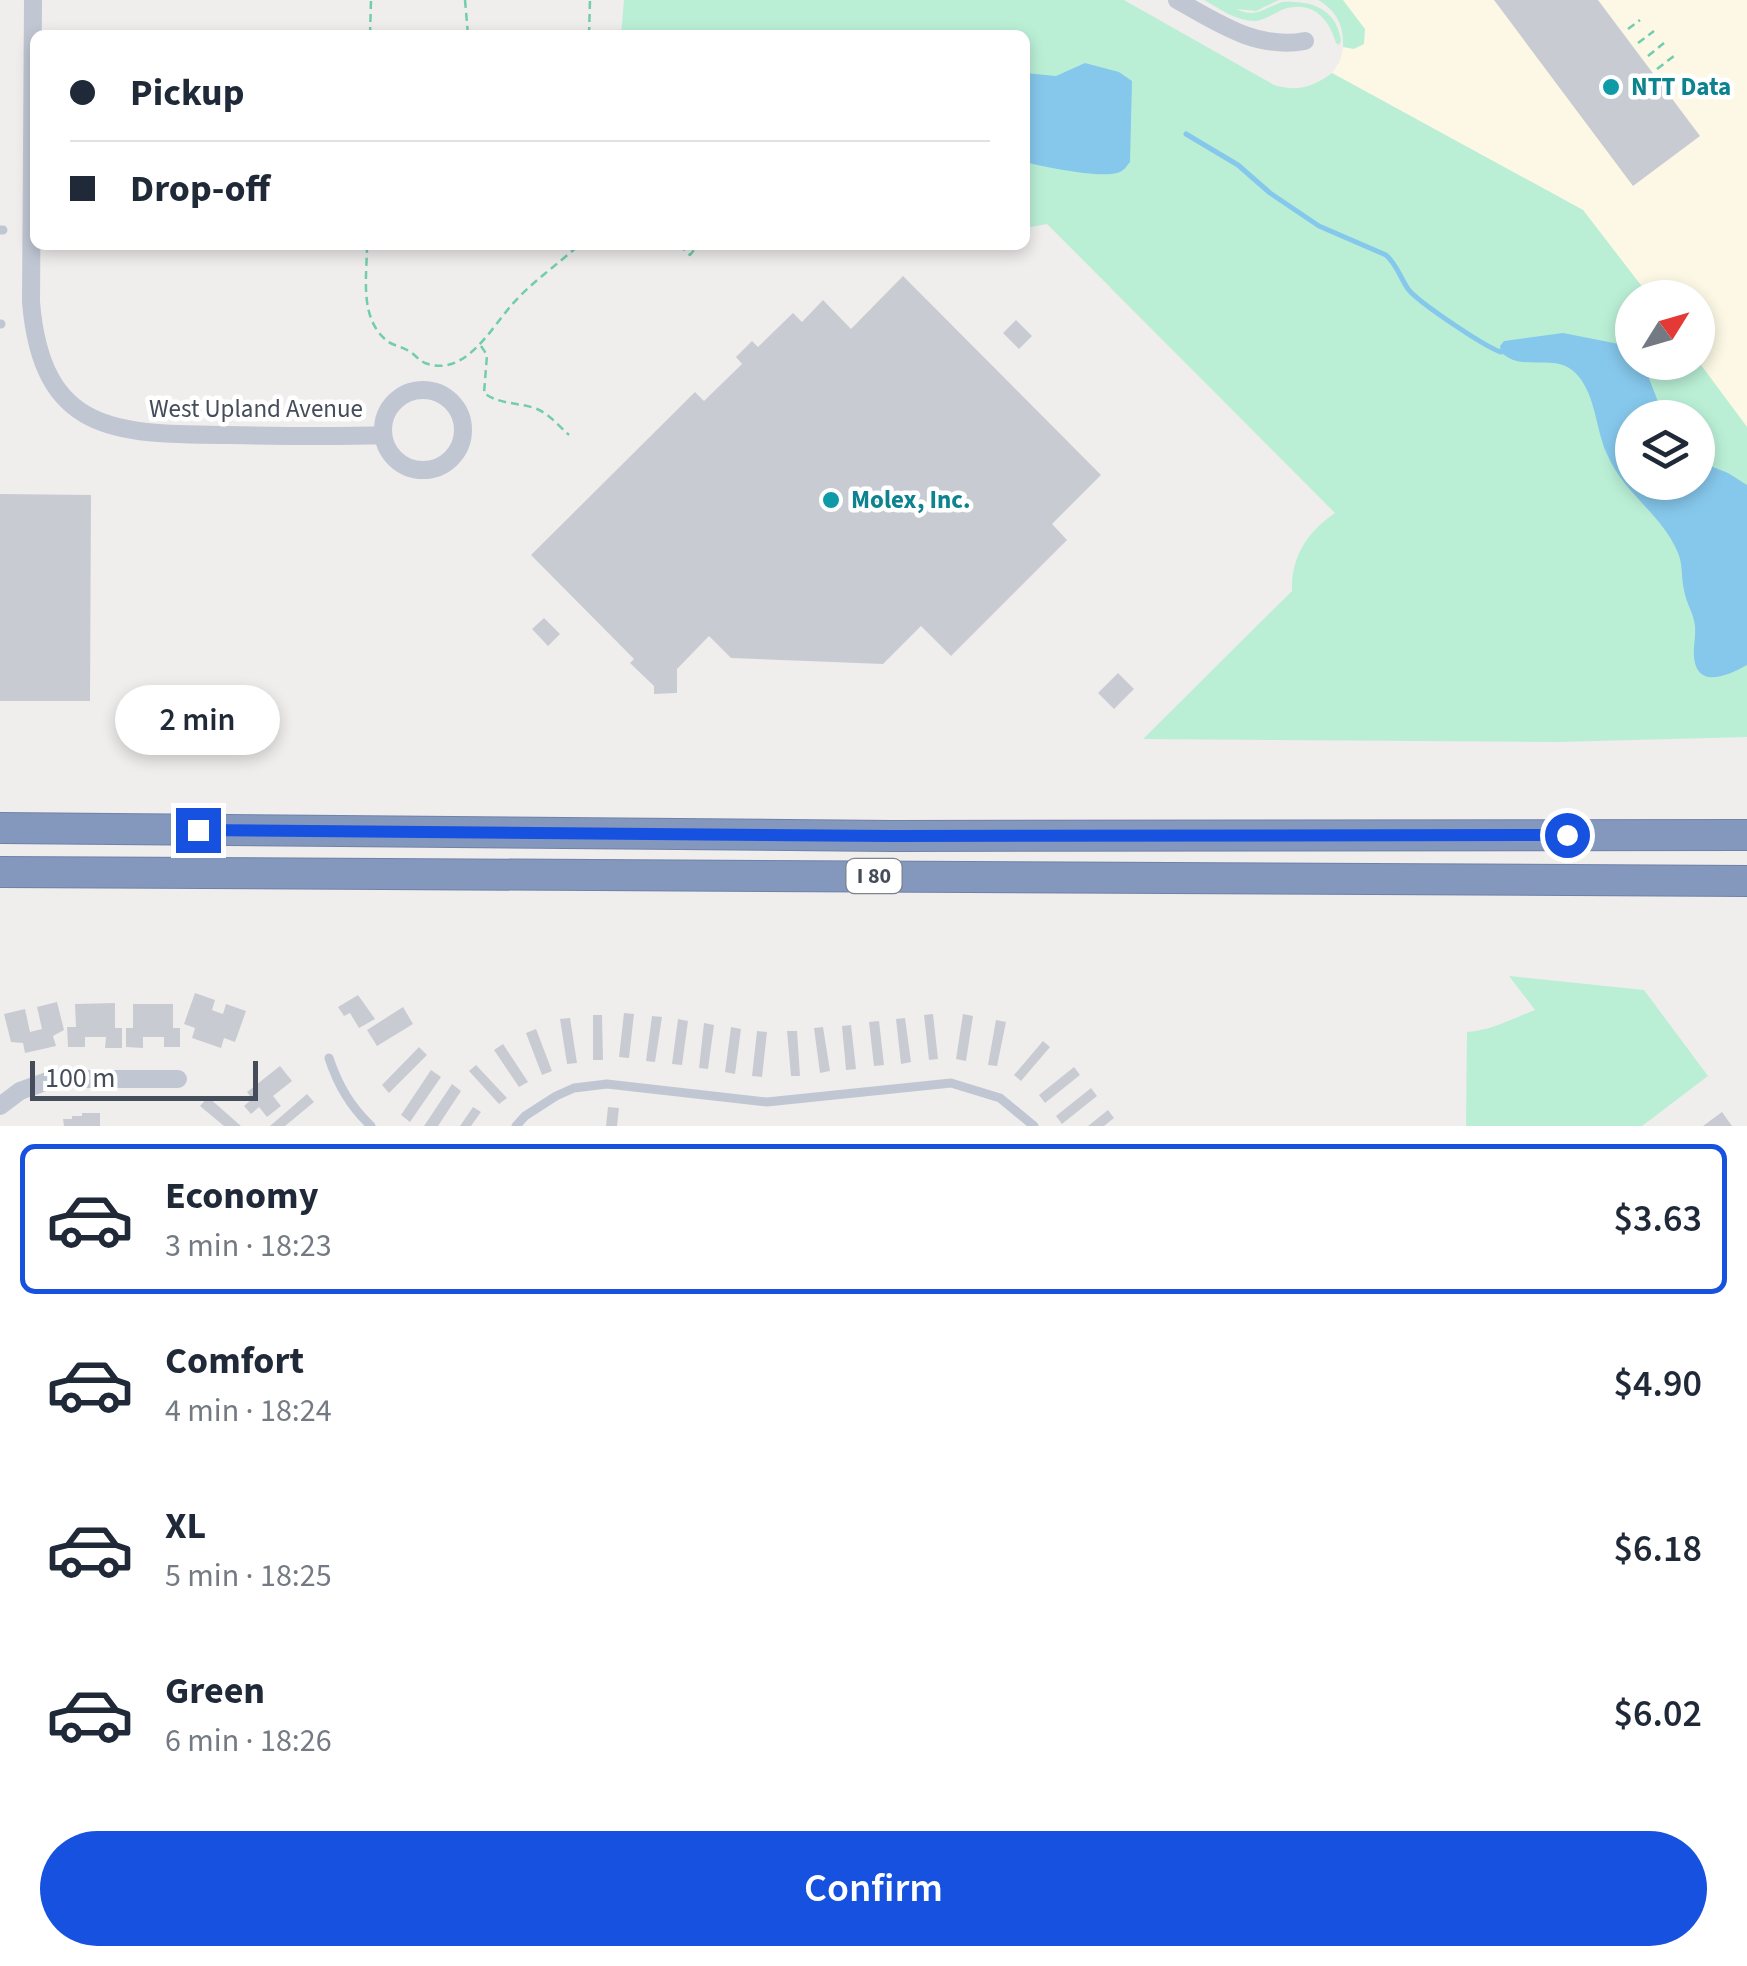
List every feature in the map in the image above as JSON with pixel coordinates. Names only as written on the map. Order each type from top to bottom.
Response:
[{"type":"highway","name":"I 80","points":[[0,828],[892,836],[1747,835]]},
{"type":"highway","name":"I 80","points":[[0,872],[1747,881]]},
{"type":"street","name":"West Upland Avenue","points":[[34,0],[34,30]]},
{"type":"street","points":[[1177,0],[1244,36],[1269,43],[1305,41]]},
{"type":"street","name":"West Upland Avenue","points":[[32,250],[36,346],[55,384],[87,415],[132,433],[382,434]]},
{"type":"street","points":[[411,391],[438,392],[459,411],[463,424],[463,438],[450,460],[426,470],[401,464],[392,456],[382,434],[389,408],[411,391]]},
{"type":"street","points":[[0,1106],[20,1090],[53,1079],[139,1082],[178,1078]]},
{"type":"lane","points":[[329,1058],[336,1082],[372,1126]]},
{"type":"lane","points":[[516,1126],[556,1096],[574,1088],[607,1084],[766,1102],[952,1084],[1000,1098],[1034,1126]]},
{"type":"path","points":[[370,30],[371,0]]},
{"type":"path","points":[[465,0],[468,30]]},
{"type":"path","points":[[589,30],[590,0]]},
{"type":"path","points":[[1628,29],[1640,20]]},
{"type":"path","points":[[1638,43],[1654,31]]},
{"type":"path","points":[[1648,56],[1664,43]]},
{"type":"path","points":[[1657,69],[1674,56]]},
{"type":"path","points":[[368,250],[370,318],[388,343],[434,365],[452,362],[480,344],[510,306],[574,250]]},
{"type":"path","points":[[480,344],[487,355],[484,392],[495,401],[543,411],[568,435]]},
{"type":"shaded area","points":[[1322,0],[1747,0],[1747,427],[1712,380],[1715,280],[1637,280],[1583,210],[1332,73],[1345,41],[1342,23]]},
{"type":"green space","points":[[624,0],[1124,0],[1274,85],[1305,87],[1332,73],[1583,210],[1637,280],[1615,280],[1615,380],[1712,380],[1747,427],[1747,737],[1558,742],[1143,739],[1292,591],[1294,567],[1303,546],[1316,528],[1335,513],[1047,224],[1030,227],[1030,30],[621,30]]},
{"type":"green space","points":[[1204,0],[1279,0],[1256,11],[1236,9],[1249,13],[1260,12],[1282,2],[1313,5],[1329,15],[1341,41],[1336,43],[1324,19],[1311,9],[1284,9],[1255,21],[1228,14]]},
{"type":"green space","points":[[1318,0],[1343,0],[1365,29],[1364,44],[1354,49],[1343,47],[1338,20]]},
{"type":"green space","points":[[1509,976],[1644,990],[1708,1076],[1642,1126],[1466,1126],[1467,1032],[1494,1027],[1535,1010]]},
{"type":"water","points":[[1085,63],[1119,72],[1132,81],[1130,162],[1121,171],[1097,174],[1030,163],[1030,73],[1056,76]]},
{"type":"water","points":[[1563,333],[1615,343],[1615,380],[1650,380],[1657,400],[1615,400],[1615,469],[1580,378],[1564,365],[1509,358],[1501,352],[1504,341]]},
{"type":"water","points":[[1715,468],[1747,485],[1747,665],[1715,677],[1701,674],[1696,667],[1694,622],[1685,595],[1681,562],[1662,527],[1640,500],[1715,500]]},
{"type":"building","name":"NTT Data","points":[[1494,0],[1598,0],[1700,136],[1633,186]]},
{"type":"building","name":"Molex, Inc.","points":[[903,276],[1101,475],[1052,524],[1067,540],[951,656],[921,626],[883,664],[731,658],[709,636],[677,669],[677,693],[654,694],[654,686],[630,663],[634,659],[531,555],[695,392],[704,401],[742,364],[736,357],[752,341],[758,347],[793,313],[802,322],[823,300],[851,329]]},
{"type":"building","points":[[1016,320],[1032,336],[1019,349],[1003,333]]},
{"type":"building","points":[[0,494],[91,495],[90,701],[0,701]]},
{"type":"building","points":[[544,618],[560,634],[548,646],[532,629]]},
{"type":"building","points":[[1118,673],[1134,689],[1114,709],[1098,693]]},
{"type":"building","points":[[195,993],[215,1000],[212,1010],[217,1012],[223,1014],[226,1004],[246,1011],[235,1042],[224,1038],[221,1048],[192,1038],[195,1028],[184,1024]]},
{"type":"building","points":[[358,995],[375,1019],[359,1028],[350,1013],[344,1016],[338,1007]]},
{"type":"building","points":[[57,1002],[64,1030],[53,1036],[56,1046],[25,1053],[23,1043],[11,1042],[4,1014],[25,1009],[30,1032],[42,1029],[37,1007]]},
{"type":"building","points":[[115,1003],[115,1028],[122,1028],[122,1048],[105,1048],[106,1037],[85,1037],[85,1047],[68,1047],[67,1027],[76,1027],[75,1004]]},
{"type":"building","points":[[133,1004],[173,1004],[173,1028],[180,1028],[180,1047],[164,1047],[164,1037],[143,1037],[143,1048],[126,1047],[126,1028],[133,1028]]},
{"type":"building","points":[[403,1007],[413,1024],[377,1046],[367,1030]]},
{"type":"building","points":[[624,1013],[634,1014],[629,1058],[619,1057]]},
{"type":"building","points":[[933,1014],[938,1059],[929,1060],[924,1015]]},
{"type":"building","points":[[963,1014],[973,1016],[966,1061],[956,1059]]},
{"type":"building","points":[[593,1015],[602,1015],[603,1060],[593,1060]]},
{"type":"building","points":[[652,1016],[662,1017],[655,1062],[646,1061]]},
{"type":"building","points":[[570,1018],[577,1063],[567,1064],[560,1019]]},
{"type":"building","points":[[905,1018],[911,1062],[901,1064],[896,1019]]},
{"type":"building","points":[[678,1019],[688,1021],[682,1065],[672,1064]]},
{"type":"building","points":[[996,1020],[1006,1022],[997,1066],[988,1065]]},
{"type":"building","points":[[879,1021],[884,1065],[874,1066],[869,1022]]},
{"type":"building","points":[[704,1023],[714,1025],[708,1069],[699,1068]]},
{"type":"building","points":[[851,1025],[856,1069],[846,1070],[842,1026]]},
{"type":"building","points":[[731,1027],[741,1029],[735,1074],[725,1072]]},
{"type":"building","points":[[823,1027],[830,1071],[820,1073],[814,1028]]},
{"type":"building","points":[[536,1029],[552,1071],[542,1075],[526,1033]]},
{"type":"building","points":[[757,1031],[767,1032],[762,1077],[752,1076]]},
{"type":"building","points":[[787,1031],[797,1031],[800,1076],[791,1076]]},
{"type":"building","points":[[1043,1041],[1050,1047],[1021,1081],[1014,1075]]},
{"type":"building","points":[[503,1044],[528,1082],[519,1087],[494,1050]]},
{"type":"building","points":[[419,1047],[427,1055],[389,1093],[382,1085]]},
{"type":"building","points":[[476,1065],[507,1098],[499,1104],[469,1071]]},
{"type":"building","points":[[280,1066],[292,1081],[273,1096],[281,1106],[267,1117],[259,1107],[251,1114],[244,1106],[252,1099],[247,1092]]},
{"type":"building","points":[[1074,1067],[1080,1075],[1045,1103],[1039,1095]]},
{"type":"building","points":[[431,1070],[441,1077],[410,1122],[401,1115]]},
{"type":"building","points":[[452,1084],[461,1091],[438,1126],[424,1126]]},
{"type":"building","points":[[1091,1088],[1097,1096],[1062,1124],[1056,1116]]},
{"type":"building","points":[[307,1094],[314,1102],[285,1126],[270,1126]]},
{"type":"building","points":[[208,1097],[241,1126],[224,1126],[200,1106]]},
{"type":"building","points":[[473,1107],[481,1112],[471,1126],[460,1126]]},
{"type":"building","points":[[608,1107],[619,1108],[617,1126],[606,1126]]},
{"type":"building","points":[[1108,1110],[1114,1118],[1104,1126],[1088,1126]]},
{"type":"building","points":[[1722,1112],[1732,1126],[1703,1126]]},
{"type":"building","points":[[100,1113],[100,1126],[64,1126],[63,1119]]},
{"type":"waterway","points":[[1186,134],[1238,165],[1270,193],[1319,226],[1386,255],[1414,295],[1501,352]]},
{"type":"place","name":"NTT Data","points":[[1611,87]]},
{"type":"place","name":"Molex, Inc.","points":[[831,500]]},
{"type":"route","points":[[198,830],[892,836],[1567,835]]}]
